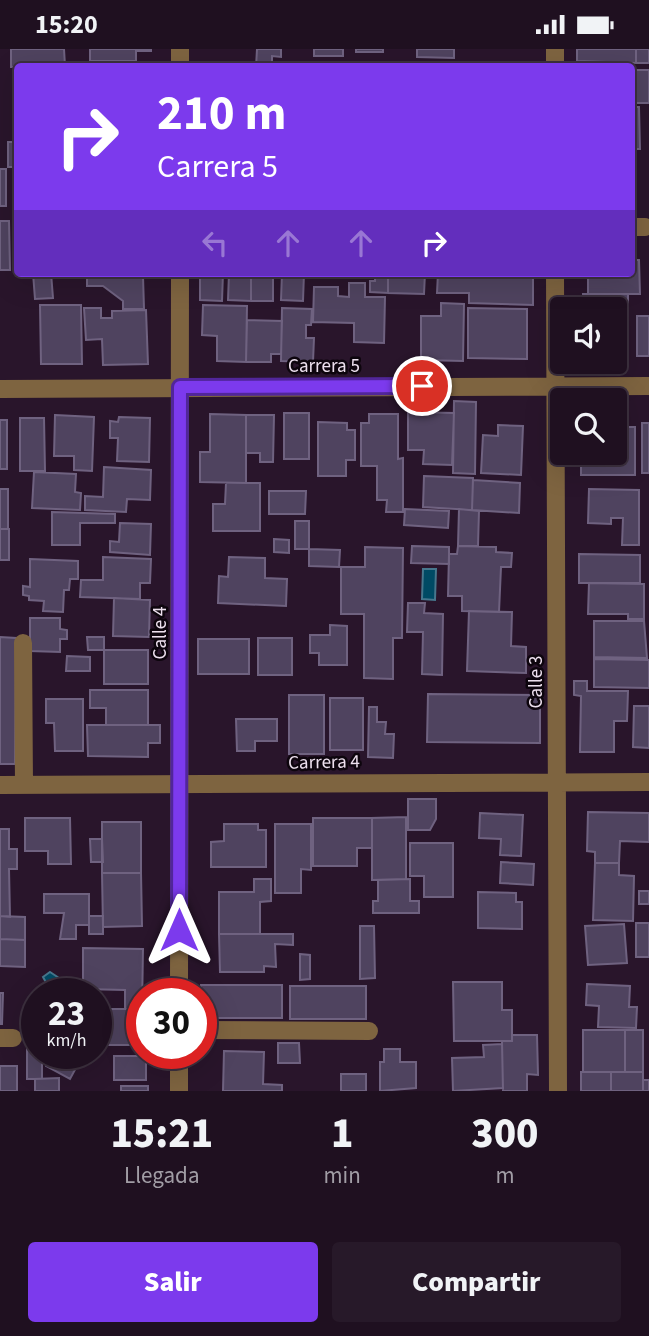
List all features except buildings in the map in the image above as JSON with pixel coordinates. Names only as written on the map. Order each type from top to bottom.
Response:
[{"type":"street","name":"Calle 4","points":[[179,978],[180,277]]},
{"type":"street","name":"Calle 3","points":[[555,277],[558,1091]]},
{"type":"street","name":"Carrera 5","points":[[0,389],[649,386]]},
{"type":"street","points":[[23,643],[24,785]]},
{"type":"street","name":"Carrera 4","points":[[0,785],[649,782]]},
{"type":"street","points":[[217,1030],[369,1031]]},
{"type":"street","points":[[179,1069],[179,1091]]},
{"type":"water","points":[[423,569],[436,569],[435,600],[422,599]]},
{"type":"water","points":[[50,972],[59,978],[44,978]]},
{"type":"route","points":[[179,930],[180,387],[422,386]]}]
